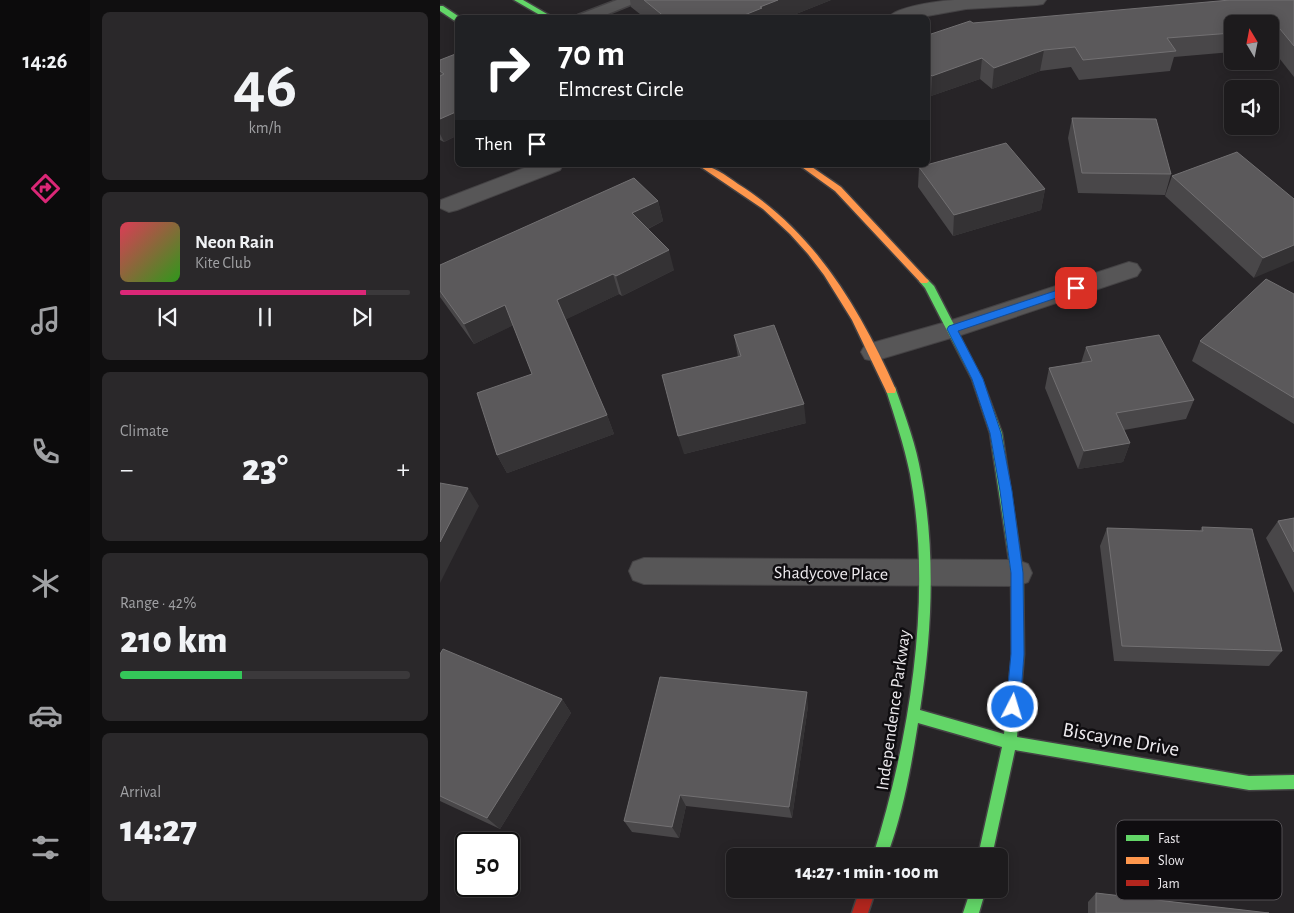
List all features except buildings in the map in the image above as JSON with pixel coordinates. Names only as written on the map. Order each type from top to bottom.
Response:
[{"type":"main road","points":[[518,0],[546,15]]},
{"type":"main road","points":[[440,8],[455,16]]},
{"type":"main road","name":"Independence Parkway","points":[[705,167],[776,215],[808,249],[830,277],[874,352],[898,408],[912,460],[919,504],[924,574],[923,628],[914,715],[895,815],[883,848]]},
{"type":"main road","points":[[806,167],[838,189],[900,253],[928,286],[977,379],[996,433],[1017,573],[1018,654],[1010,742],[987,848]]},
{"type":"main road","name":"Biscayne Drive","points":[[914,715],[1010,742],[1249,783],[1294,782]]},
{"type":"main road","points":[[860,913],[865,898]]},
{"type":"main road","points":[[971,913],[975,898]]},
{"type":"street","points":[[912,15],[946,8],[1037,0]]},
{"type":"street","points":[[449,205],[547,167]]},
{"type":"street","points":[[874,352],[952,329],[1129,270]]},
{"type":"street","name":"Shadycove Place","points":[[644,571],[1017,573]]},
{"type":"lane","points":[[591,15],[630,0]]},
{"type":"traffic: fast","points":[[518,0],[546,15]]},
{"type":"traffic: fast","points":[[440,8],[455,17]]},
{"type":"traffic: fast","points":[[924,281],[929,286],[977,379],[996,433],[1017,573],[1018,654],[1010,742],[987,848]]},
{"type":"traffic: fast","points":[[883,848],[901,783],[916,695],[924,607],[922,518],[916,474],[906,432],[891,390]]},
{"type":"traffic: fast","points":[[914,715],[1010,742],[1131,764],[1249,783],[1294,782]]},
{"type":"traffic: fast","points":[[971,913],[975,898]]},
{"type":"traffic: slow","points":[[705,167],[767,207],[811,251],[856,319],[891,390]]},
{"type":"traffic: slow","points":[[806,167],[838,189],[924,281]]},
{"type":"traffic: jam","points":[[860,913],[865,898]]},
{"type":"route","points":[[1013,707],[1018,654],[1017,573],[1006,491],[996,433],[977,379],[952,329],[1076,288]]}]
